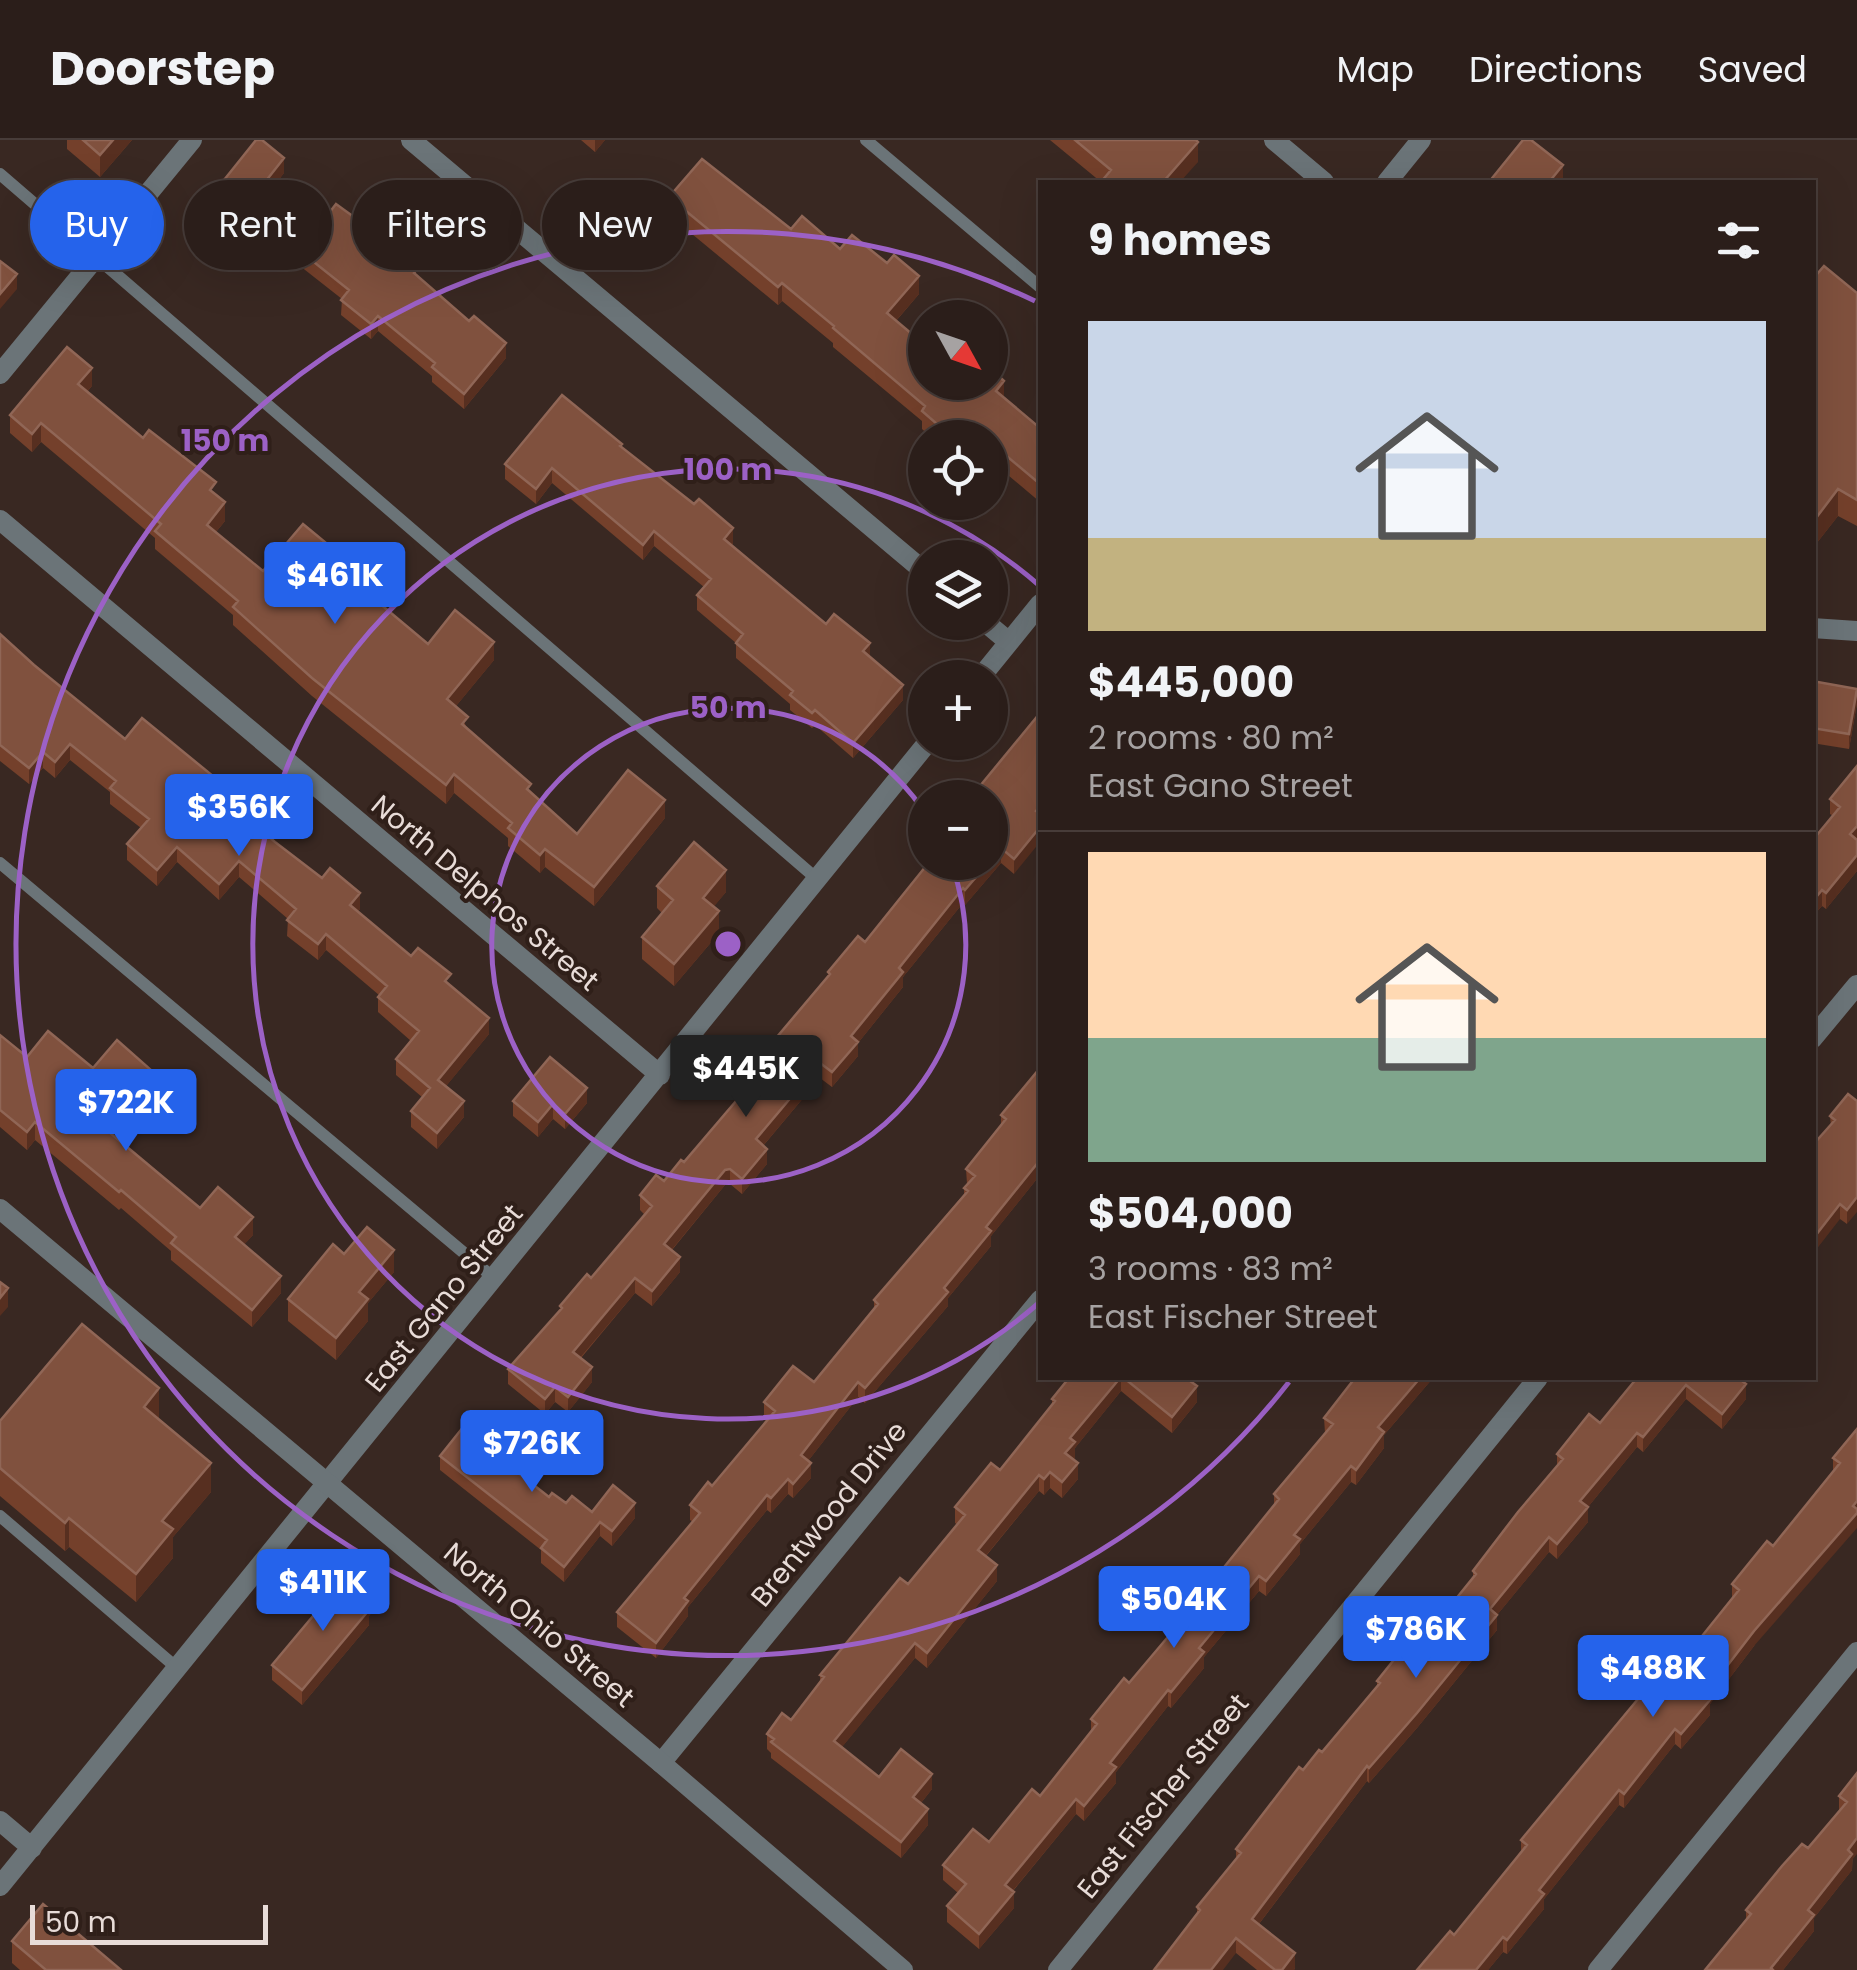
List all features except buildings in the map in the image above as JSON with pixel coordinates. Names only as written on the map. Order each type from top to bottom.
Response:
[{"type":"street","points":[[159,180],[192,140]]},
{"type":"street","points":[[411,140],[908,558]]},
{"type":"street","points":[[1274,140],[1322,180]]},
{"type":"street","points":[[1389,180],[1422,140]]},
{"type":"street","points":[[0,374],[86,270]]},
{"type":"street","name":"North Delphos Street","points":[[0,520],[660,1076]]},
{"type":"street","points":[[994,660],[1038,606]]},
{"type":"street","points":[[1816,628],[1857,630]]},
{"type":"street","name":"East Gano Street","points":[[0,1886],[914,760]]},
{"type":"street","points":[[1816,1035],[1857,984]]},
{"type":"street","name":"North Ohio Street","points":[[0,1209],[903,1970]]},
{"type":"street","name":"Brentwood Drive","points":[[662,1763],[1038,1302]]},
{"type":"street","name":"East Fischer Street","points":[[1058,1970],[1536,1380]]},
{"type":"street","points":[[1598,1970],[1857,1652]]},
{"type":"street","points":[[0,1821],[32,1848]]},
{"type":"lane","points":[[866,140],[1038,285]]},
{"type":"lane","points":[[0,174],[30,200]]},
{"type":"lane","points":[[110,270],[818,880]]},
{"type":"lane","points":[[0,863],[495,1279]]},
{"type":"lane","points":[[0,1516],[177,1668]]}]
